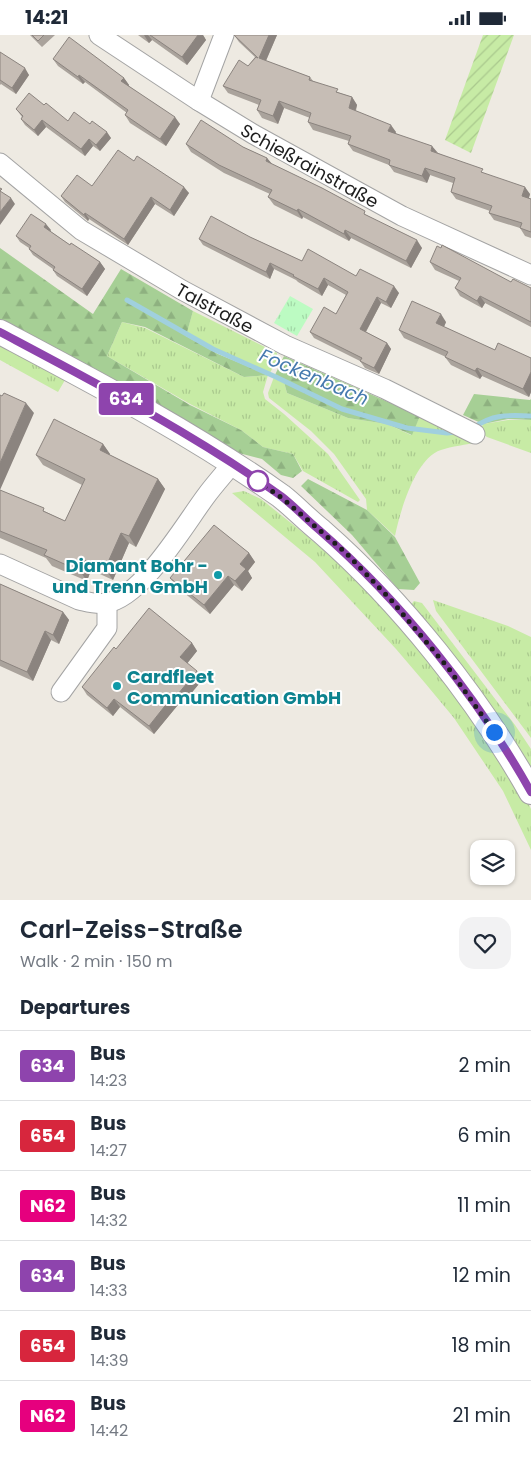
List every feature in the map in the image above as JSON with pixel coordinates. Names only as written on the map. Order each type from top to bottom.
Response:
[{"type":"street","name":"Schießrainstraße","points":[[99,35],[253,134],[402,216],[531,275]]},
{"type":"street","points":[[200,101],[224,35]]},
{"type":"street","name":"Talstraße","points":[[0,163],[81,230],[182,291],[285,345],[385,389],[467,429]]},
{"type":"street","points":[[0,332],[122,396],[233,463],[282,498],[345,552],[391,600],[449,669],[486,719],[531,792]]},
{"type":"street","points":[[0,564],[79,600],[107,603],[126,594],[144,580],[233,463]]},
{"type":"street","points":[[61,691],[108,629],[107,603]]},
{"type":"green space","points":[[483,35],[514,35],[471,153],[445,140]]},
{"type":"green space","points":[[0,248],[93,314],[121,269],[193,311],[186,336],[218,354],[269,375],[244,377],[145,327],[122,322],[107,356],[190,405],[241,430],[263,447],[293,454],[302,471],[293,478],[281,475],[262,459],[231,451],[99,372],[0,320]]},
{"type":"green space","points":[[290,296],[313,309],[297,336],[274,323]]},
{"type":"green space","points":[[193,311],[277,353],[277,359],[269,375],[218,353],[186,335]]},
{"type":"green space","points":[[122,322],[145,328],[244,377],[268,375],[263,392],[265,399],[328,454],[360,500],[358,502],[303,471],[293,454],[263,447],[241,430],[190,404],[107,356]]},
{"type":"green space","points":[[0,341],[65,380],[58,392],[0,360]]},
{"type":"green space","points":[[284,356],[420,416],[412,435],[387,424],[348,418],[287,393],[284,382],[274,377]]},
{"type":"green space","points":[[274,377],[284,382],[287,393],[348,418],[387,424],[411,435],[420,416],[478,442],[441,450],[424,463],[410,487],[395,536],[367,510],[366,499],[334,454],[311,431],[269,398],[268,393]]},
{"type":"green space","points":[[474,394],[531,399],[531,420],[508,419],[483,424],[463,415]]},
{"type":"green space","points":[[508,420],[531,420],[531,453],[487,437],[480,432],[483,424]]},
{"type":"green space","points":[[308,479],[367,510],[395,537],[420,583],[414,590],[398,589],[352,535],[301,486]]},
{"type":"green space","points":[[244,491],[261,499],[331,556],[372,595],[441,675],[521,788],[531,809],[531,850],[503,791],[454,718],[396,649],[315,562],[232,493]]},
{"type":"green space","points":[[433,600],[508,626],[531,637],[531,738],[436,611]]},
{"type":"green space","points":[[414,601],[422,603],[515,725],[531,749],[531,773],[410,606]]},
{"type":"building","points":[[32,35],[44,35],[38,41]]},
{"type":"building","points":[[150,35],[198,35],[182,57]]},
{"type":"building","points":[[234,35],[269,35],[259,58],[310,77],[309,80],[338,89],[336,92],[352,97],[349,108],[391,125],[388,131],[432,146],[431,151],[483,169],[481,172],[525,187],[522,196],[531,199],[531,232],[520,228],[522,223],[489,213],[492,206],[451,192],[455,178],[425,168],[422,176],[389,165],[390,160],[348,144],[351,136],[308,122],[311,113],[279,101],[273,116],[257,110],[261,100],[223,86],[239,60],[248,66],[256,57],[258,58]]},
{"type":"building","points":[[69,37],[124,78],[121,81],[175,117],[160,139],[125,115],[128,110],[53,59]]},
{"type":"building","points":[[0,52],[25,68],[12,88],[0,80]]},
{"type":"building","points":[[29,93],[44,105],[46,103],[68,121],[74,112],[90,124],[92,121],[107,132],[96,145],[89,139],[81,149],[42,120],[34,130],[21,119],[23,116],[16,109]]},
{"type":"building","points":[[201,120],[243,147],[267,158],[266,161],[322,188],[365,211],[364,214],[417,240],[406,261],[345,230],[344,234],[298,209],[297,211],[268,197],[272,190],[219,165],[186,144]]},
{"type":"building","points":[[118,150],[134,161],[137,156],[184,187],[170,210],[151,197],[124,239],[85,213],[84,215],[61,196],[77,175],[92,186]]},
{"type":"building","points":[[0,191],[11,198],[0,212]]},
{"type":"building","points":[[31,214],[46,224],[44,227],[100,262],[82,289],[53,270],[55,267],[29,249],[31,246],[16,236]]},
{"type":"building","points":[[211,216],[250,237],[302,261],[308,249],[356,276],[360,269],[394,286],[386,302],[377,297],[360,329],[387,343],[374,368],[360,361],[362,358],[310,332],[324,307],[336,314],[348,292],[324,278],[318,289],[270,263],[266,272],[199,239]]},
{"type":"building","points":[[442,245],[511,282],[513,279],[531,288],[531,322],[480,296],[477,301],[455,288],[461,278],[430,262],[437,246],[441,248]]},
{"type":"building","points":[[412,301],[441,314],[436,323],[495,350],[498,343],[531,358],[531,372],[523,389],[477,368],[475,371],[445,357],[448,352],[399,330]]},
{"type":"building","points":[[4,393],[26,403],[0,463],[0,395],[2,396]]},
{"type":"building","points":[[54,419],[103,444],[100,450],[158,479],[129,536],[121,533],[105,569],[84,560],[80,571],[44,555],[47,550],[0,531],[0,490],[44,508],[43,511],[65,521],[85,479],[36,455]]},
{"type":"building","name":"Diamant Bohr - und Trenn GmbH","points":[[214,525],[249,553],[240,564],[246,569],[235,581],[228,576],[204,605],[170,578]]},
{"type":"building","points":[[0,584],[63,612],[53,635],[45,631],[27,672],[0,660]]},
{"type":"building","points":[[149,608],[192,643],[180,657],[197,671],[178,694],[176,692],[149,726],[114,699],[107,708],[82,687]]},
{"type":"waterway","name":"Fockenbach","points":[[127,300],[213,349],[342,409],[407,428],[447,433],[457,432]]},
{"type":"waterway","name":"Fockenbach","points":[[473,428],[480,423],[501,416],[531,416]]},
{"type":"bus line","name":"634","points":[[0,332],[122,396],[233,463],[282,498],[345,552],[391,600],[449,669],[486,719],[531,792]]},
{"type":"place","name":"Diamant Bohr - und Trenn GmbH","points":[[218,575]]},
{"type":"place","name":"Cardfleet Communication GmbH","points":[[117,686]]},
{"type":"route","points":[[258,481],[282,498],[345,552],[391,600],[449,669],[494,732]]}]
